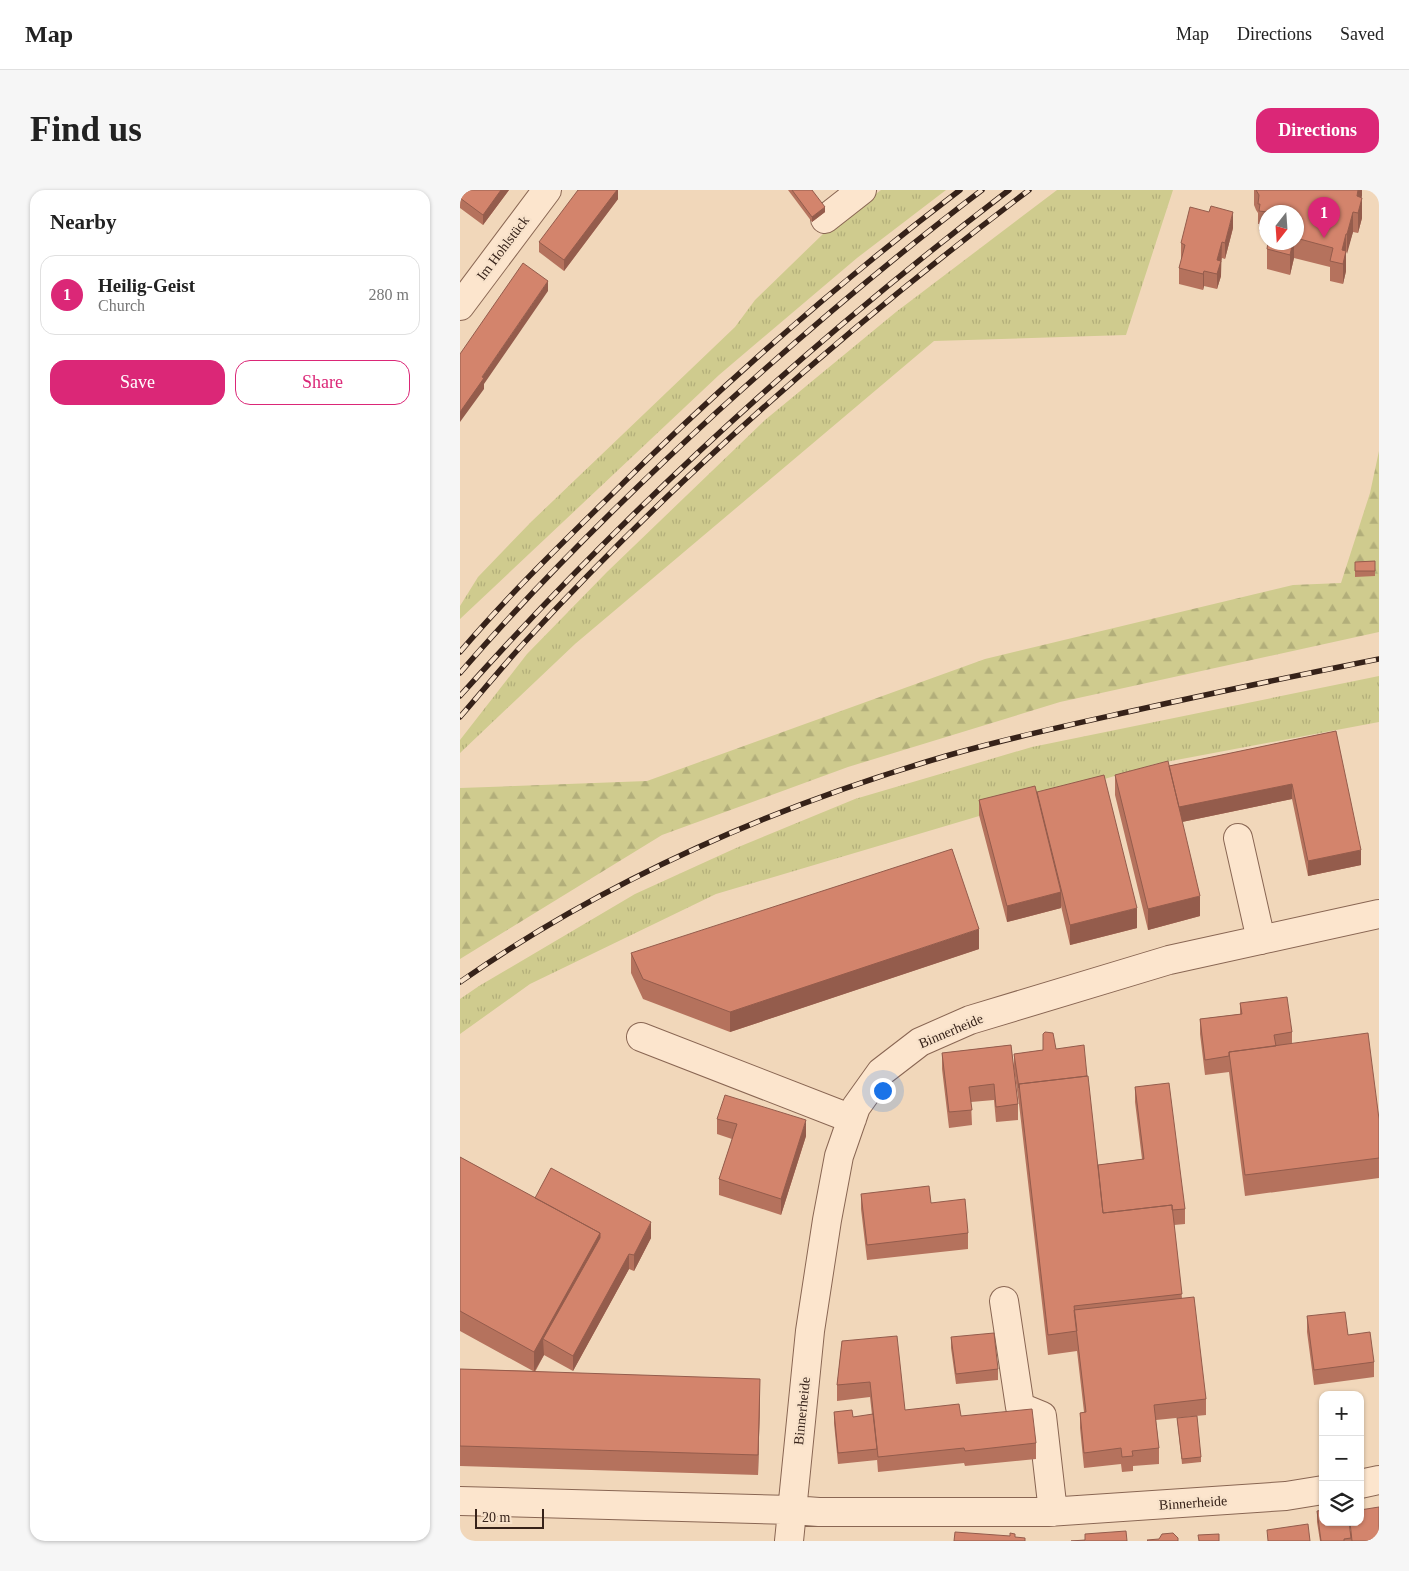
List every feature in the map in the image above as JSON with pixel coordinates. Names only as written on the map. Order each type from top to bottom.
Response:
[{"type":"street","name":"Im Hohlstück","points":[[460,306],[546,190]]},
{"type":"street","points":[[825,219],[862,190]]},
{"type":"street","points":[[1238,838],[1261,940]]},
{"type":"street","name":"Binnerheide","points":[[789,1541],[813,1312],[839,1156],[856,1107],[880,1072],[920,1042],[970,1020],[1169,960],[1379,914]]},
{"type":"street","points":[[641,1037],[852,1119]]},
{"type":"street","points":[[1004,1301],[1020,1407],[1042,1416],[1053,1512]]},
{"type":"street","points":[[1364,1483],[1379,1480]]},
{"type":"street","name":"Binnerheide","points":[[460,1501],[819,1512],[1053,1512],[1286,1496],[1319,1491]]},
{"type":"green space","points":[[881,190],[946,190],[857,258],[719,375],[460,619],[460,606],[478,577],[531,522],[735,327],[755,300],[824,233]]},
{"type":"green space","points":[[1057,190],[1173,190],[1126,335],[934,341],[575,644],[460,753],[460,740],[527,654],[607,572],[765,420],[896,312]]},
{"type":"green space","points":[[1379,451],[1379,632],[1060,702],[848,767],[662,835],[460,959],[460,788],[647,781],[985,659],[1293,585],[1341,583],[1370,493]]},
{"type":"green space","points":[[1379,676],[1379,722],[1155,764],[716,894],[530,984],[460,1034],[460,999],[479,986],[635,894],[736,848],[855,799],[1032,747]]},
{"type":"building","points":[[463,190],[501,190],[483,215],[460,198]]},
{"type":"building","points":[[578,190],[617,190],[564,260],[539,242]]},
{"type":"building","points":[[792,190],[812,190],[825,207],[812,217]]},
{"type":"building","points":[[1256,190],[1358,190],[1357,196],[1362,198],[1358,213],[1353,212],[1346,234],[1342,250],[1346,251],[1343,264],[1330,261],[1333,248],[1304,240],[1304,205],[1260,205],[1258,204],[1259,195]]},
{"type":"building","points":[[1211,206],[1233,212],[1225,243],[1222,242],[1217,260],[1221,261],[1217,274],[1204,271],[1203,274],[1179,268],[1185,245],[1181,243],[1190,207],[1209,212]]},
{"type":"building","points":[[1271,250],[1291,250],[1290,255]]},
{"type":"building","points":[[523,263],[548,281],[460,412],[460,354]]},
{"type":"building","points":[[1375,561],[1375,571],[1355,571],[1355,562]]},
{"type":"building","points":[[1336,731],[1361,850],[1308,861],[1292,784],[1179,807],[1169,766]]},
{"type":"building","points":[[1168,761],[1200,896],[1148,909],[1115,775]]},
{"type":"building","points":[[1104,775],[1137,908],[1070,925],[1037,792]]},
{"type":"building","points":[[1035,786],[1061,892],[1007,906],[979,800]]},
{"type":"building","points":[[952,849],[979,929],[730,1012],[643,979],[631,953]]},
{"type":"building","points":[[1287,997],[1292,1032],[1274,1035],[1276,1046],[1229,1052],[1229,1056],[1205,1060],[1200,1019],[1242,1014],[1240,1003]]},
{"type":"building","points":[[1045,1032],[1053,1033],[1056,1049],[1084,1045],[1087,1076],[1019,1084],[1019,1088],[1014,1054],[1043,1050],[1043,1034]]},
{"type":"building","points":[[1368,1033],[1379,1119],[1379,1158],[1245,1175],[1229,1052]]},
{"type":"building","points":[[1011,1045],[1018,1104],[996,1107],[994,1084],[969,1087],[972,1110],[949,1112],[942,1053]]},
{"type":"building","points":[[1088,1076],[1103,1213],[1172,1205],[1182,1294],[1074,1306],[1077,1331],[1048,1335],[1019,1084]]},
{"type":"building","points":[[1169,1083],[1185,1209],[1172,1210],[1172,1205],[1103,1213],[1098,1165],[1144,1159],[1135,1087]]},
{"type":"building","points":[[725,1095],[806,1120],[781,1199],[719,1179],[737,1124],[717,1119]]},
{"type":"building","points":[[460,1157],[600,1233],[534,1352],[460,1311]]},
{"type":"building","points":[[551,1168],[651,1222],[634,1255],[629,1254],[573,1356],[543,1339],[600,1238],[600,1233],[535,1198]]},
{"type":"building","points":[[929,1186],[931,1203],[965,1199],[968,1233],[867,1245],[861,1194]]},
{"type":"building","points":[[1194,1297],[1206,1399],[1154,1405],[1159,1448],[1132,1451],[1133,1456],[1122,1457],[1121,1448],[1084,1453],[1080,1413],[1086,1412],[1074,1310]]},
{"type":"building","points":[[1345,1312],[1348,1335],[1370,1332],[1374,1362],[1314,1370],[1307,1316]]},
{"type":"building","points":[[994,1333],[998,1369],[956,1374],[951,1337]]},
{"type":"building","points":[[897,1336],[905,1410],[959,1404],[961,1416],[1032,1409],[1036,1443],[965,1451],[964,1448],[878,1457],[870,1382],[837,1385],[842,1341]]},
{"type":"building","points":[[460,1369],[760,1379],[758,1455],[460,1446]]},
{"type":"building","points":[[852,1410],[853,1417],[873,1414],[877,1449],[838,1453],[834,1412]]},
{"type":"building","points":[[1197,1416],[1201,1457],[1182,1459],[1177,1418]]},
{"type":"building","points":[[1379,1507],[1379,1541],[1352,1541],[1350,1526],[1364,1526],[1364,1509]]},
{"type":"building","points":[[1308,1524],[1310,1541],[1268,1541],[1267,1530]]},
{"type":"building","points":[[1319,1526],[1350,1526],[1351,1538],[1344,1539],[1344,1541],[1321,1541]]},
{"type":"building","points":[[1126,1531],[1127,1541],[1071,1541],[1085,1540],[1085,1534]]},
{"type":"building","points":[[955,1532],[1010,1536],[1010,1533],[1015,1534],[1015,1537],[1025,1538],[1025,1541],[954,1541]]},
{"type":"building","points":[[1173,1533],[1178,1538],[1178,1541],[1147,1540],[1159,1539],[1162,1534]]},
{"type":"building","points":[[1219,1534],[1219,1541],[1199,1541],[1198,1535]]},
{"type":"railway","points":[[460,652],[494,613],[548,557],[646,460],[733,379],[822,301],[960,190]]},
{"type":"railway","points":[[460,673],[521,604],[585,538],[718,411],[848,298],[982,190]]},
{"type":"railway","points":[[460,696],[588,560],[654,494],[723,430],[792,367],[863,307],[935,247],[1009,190]]},
{"type":"railway","points":[[460,717],[516,652],[582,581],[704,462],[830,349],[1029,190]]},
{"type":"railway","points":[[460,982],[516,945],[573,911],[633,879],[694,850],[818,798],[946,756],[1012,738],[1379,659]]},
{"type":"place","name":"Heilig-Geist","points":[[1324,238]]}]
